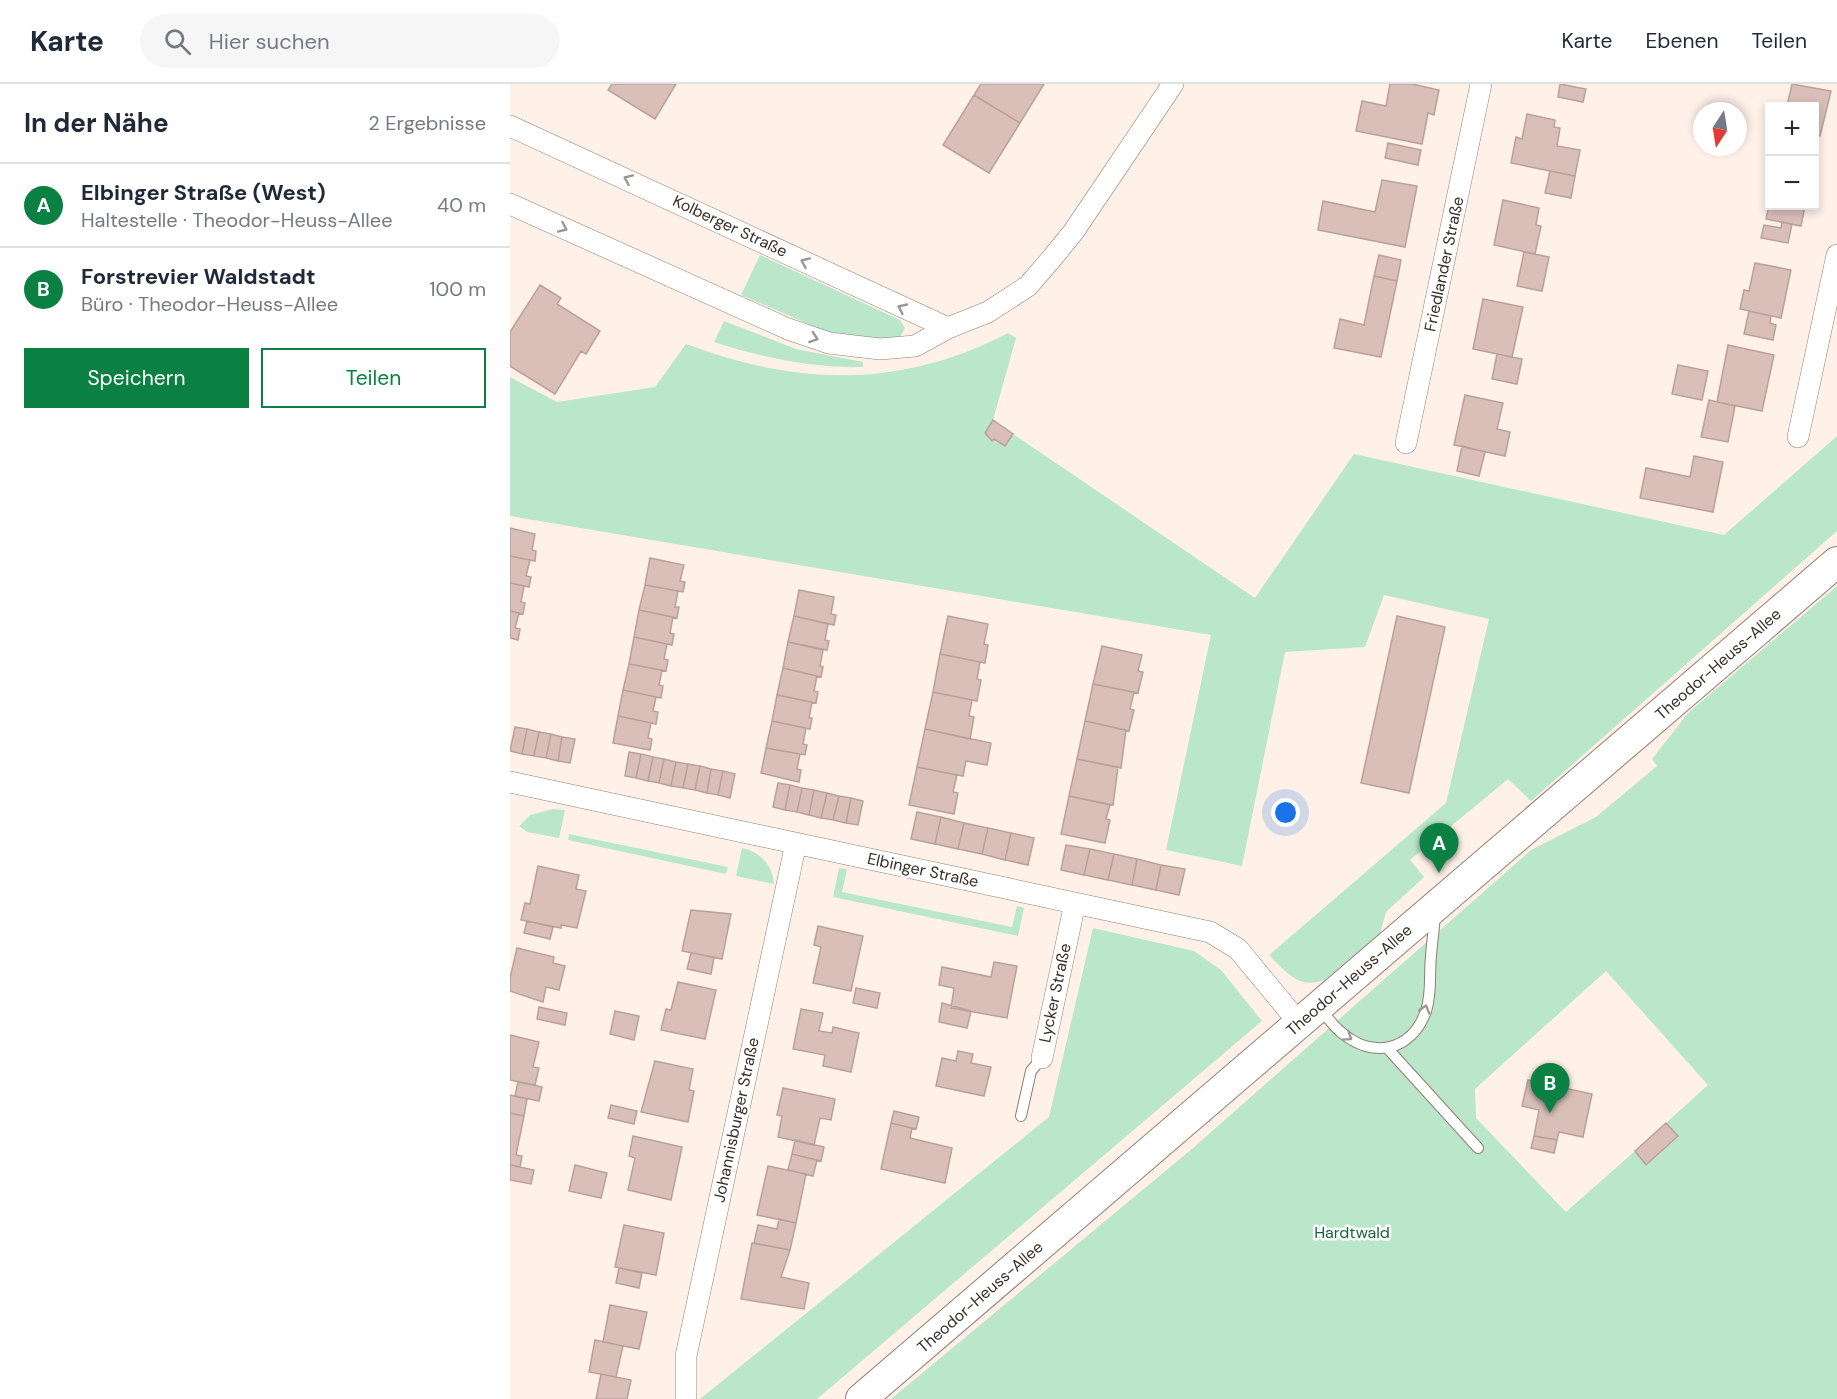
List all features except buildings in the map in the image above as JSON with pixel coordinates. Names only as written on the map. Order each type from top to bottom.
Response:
[{"type":"main road","name":"Theodor-Heuss-Allee","points":[[861,1399],[1837,562]]},
{"type":"street","points":[[510,204],[730,304],[829,343],[880,349],[915,346],[948,328],[988,312],[1028,286],[1074,231],[1173,84]]},
{"type":"street","name":"Friedlander Straße","points":[[1406,444],[1481,84]]},
{"type":"street","name":"Kolberger Straße","points":[[510,126],[948,328]]},
{"type":"street","points":[[1798,437],[1837,255]]},
{"type":"street","name":"Elbinger Straße","points":[[511,786],[796,843],[1221,937],[1238,949],[1309,1015]]},
{"type":"street","name":"Johannisburger Straße","points":[[686,1397],[686,1356],[796,843]]},
{"type":"street","name":"Lycker Straße","points":[[1042,1058],[1075,903]]},
{"type":"lane","points":[[1309,1015],[1356,1043],[1367,1047],[1388,1049],[1408,1040],[1416,1031],[1426,1010],[1431,983],[1435,905]]},
{"type":"lane","points":[[1388,1049],[1478,1148]]},
{"type":"lane","name":"Lycker Straße","points":[[1021,1116],[1031,1071],[1042,1058]]},
{"type":"green space","points":[[760,255],[900,320],[905,328],[899,339],[827,332],[741,295]]},
{"type":"green space","points":[[724,321],[796,349],[863,362],[863,367],[825,366],[787,361],[714,342]]},
{"type":"green space","points":[[1008,333],[1016,338],[993,420],[985,433],[990,436],[989,438],[1005,446],[1013,434],[1255,598],[1354,454],[1724,535],[1837,436],[1837,531],[1531,801],[1508,779],[1410,860],[1424,877],[1386,912],[1380,934],[1326,979],[1309,983],[1294,978],[1269,955],[1446,803],[1489,619],[1384,595],[1365,647],[1285,652],[1242,866],[1166,850],[1211,635],[510,516],[510,377],[557,402],[655,387],[686,344],[768,368],[809,374],[848,375],[888,372],[928,364],[968,351]]},
{"type":"green space","name":"Hardtwald","points":[[1837,586],[1837,1399],[891,1399],[1193,1148],[1531,850],[1596,817],[1657,766],[1652,759],[1688,713]],"holes":[[[1606,971],[1708,1085],[1666,1123],[1678,1137],[1647,1165],[1635,1151],[1566,1212],[1476,1118],[1475,1089]]]},
{"type":"green space","points":[[553,809],[565,810],[559,838],[527,832],[519,826],[530,815]]},
{"type":"green space","points":[[569,834],[728,867],[726,874],[568,840]]},
{"type":"green space","points":[[742,848],[764,860],[771,871],[774,884],[736,876]]},
{"type":"green space","points":[[839,868],[847,869],[842,892],[1012,927],[1017,906],[1024,908],[1018,936],[833,897]]},
{"type":"green space","points":[[1093,928],[1194,951],[1221,970],[1262,1021],[817,1399],[700,1399],[1049,1117]]},
{"type":"place","name":"Elbinger Straße (West)","points":[[1439,873]]},
{"type":"place","name":"Forstrevier Waldstadt","points":[[1550,1113]]}]
